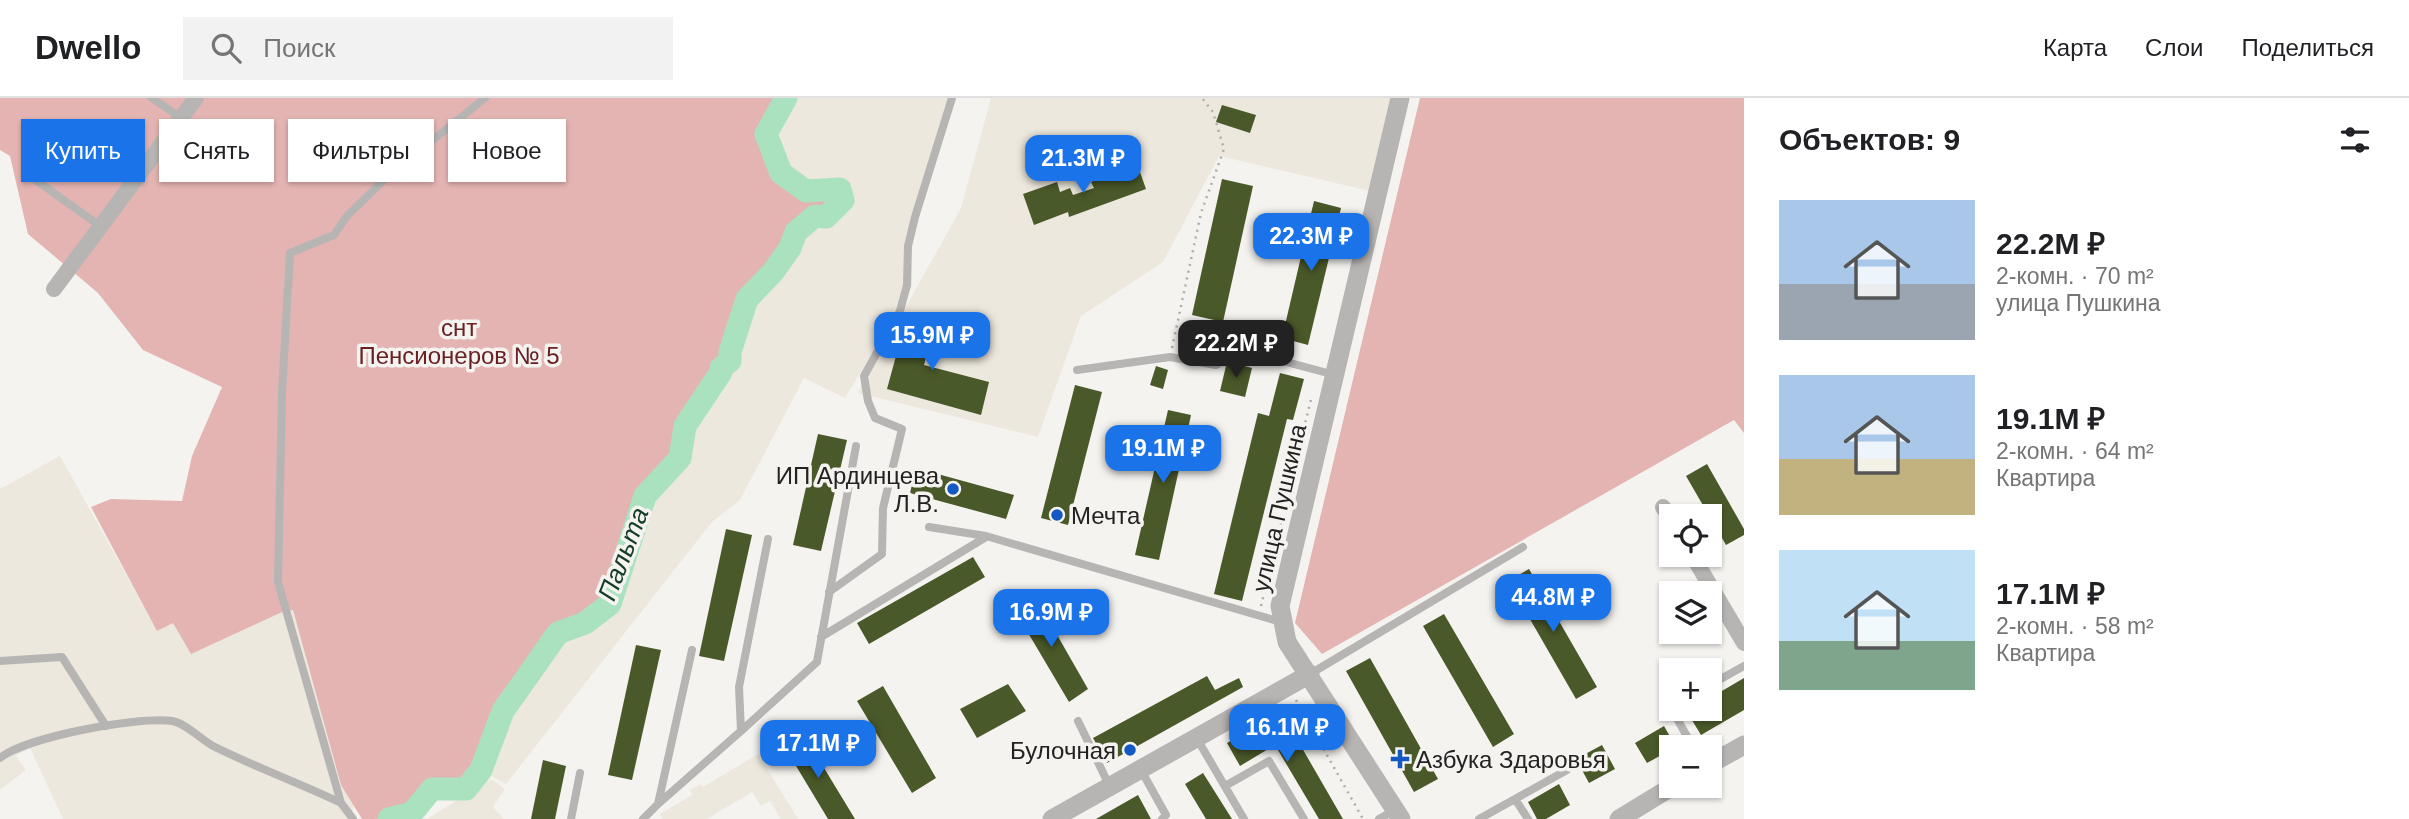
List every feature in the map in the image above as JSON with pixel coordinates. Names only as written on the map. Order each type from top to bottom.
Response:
[{"type":"street","points":[[54,289],[195,98]]},
{"type":"street","name":"улица Пушкина","points":[[1392,816],[1310,674],[1287,642],[1280,606],[1400,98]]},
{"type":"street","points":[[1699,567],[1744,643]]},
{"type":"street","points":[[1062,816],[1139,767],[1310,674]]},
{"type":"street","points":[[1722,757],[1744,745]]},
{"type":"street","points":[[1619,819],[1659,795]]},
{"type":"lane","points":[[152,98],[181,118]]},
{"type":"lane","points":[[352,817],[341,803],[278,582],[281,406],[290,253],[334,235],[347,216],[387,177],[485,98]]},
{"type":"lane","points":[[829,592],[882,554],[883,508],[902,429],[875,418],[868,401],[864,376],[900,311],[907,285],[908,246],[915,217],[952,98]]},
{"type":"lane","points":[[39,182],[101,226]]},
{"type":"lane","points":[[1077,370],[1170,357],[1216,365],[1241,350],[1335,375]]},
{"type":"lane","points":[[643,819],[817,662],[856,446]]},
{"type":"lane","points":[[929,527],[986,536],[1282,623]]},
{"type":"lane","points":[[821,637],[986,536]]},
{"type":"lane","points":[[741,731],[739,687],[768,539]]},
{"type":"lane","points":[[1310,674],[1523,547]]},
{"type":"lane","points":[[658,804],[692,650]]},
{"type":"lane","points":[[0,661],[62,657],[106,726]]},
{"type":"lane","points":[[1722,678],[1744,666]]},
{"type":"lane","points":[[0,758],[54,738],[132,720],[175,721],[208,743],[254,766],[341,803]]},
{"type":"lane","points":[[1078,721],[1109,785]]},
{"type":"lane","points":[[1195,737],[1244,819]]},
{"type":"lane","points":[[1225,786],[1269,761],[1304,819]]},
{"type":"lane","points":[[1139,767],[1166,816],[1162,819]]},
{"type":"lane","points":[[1479,819],[1567,770]]},
{"type":"lane","points":[[571,819],[580,773]]},
{"type":"lane","points":[[1515,799],[1528,819]]},
{"type":"path","points":[[1170,357],[1201,213],[1224,149],[1213,113],[1202,98]]},
{"type":"path","points":[[1295,698],[1363,819]]},
{"type":"shaded area","points":[[786,98],[954,98],[911,245],[912,287],[845,398],[804,378],[740,500],[712,522],[506,784],[481,770],[503,711],[558,633],[585,623],[610,604],[645,496],[680,458],[685,426],[706,397],[709,386],[721,372],[721,368],[730,361],[730,352],[747,299],[773,272],[790,248],[796,232],[840,189],[806,191],[781,173],[766,134]]},
{"type":"shaded area","points":[[991,98],[1391,98],[1370,191],[1219,156],[1163,262],[1081,316],[1038,437],[858,393],[961,208]]},
{"type":"shaded area","points":[[60,456],[157,630],[173,623],[293,610],[341,784],[354,806],[350,819],[63,819],[30,748],[16,756],[26,770],[0,790],[0,489]]},
{"type":"shaded area","points":[[758,754],[798,819],[781,819],[770,801],[761,806],[752,792],[707,819],[663,819],[660,814],[692,795],[690,790],[701,784],[703,787]]},
{"type":"shaded area","points":[[491,779],[505,789],[493,807],[504,819],[427,819]]},
{"type":"green space","name":"снт Пенсионеров № 5","points":[[0,98],[786,98],[766,134],[781,173],[806,191],[840,189],[843,200],[826,217],[815,216],[796,232],[790,248],[773,272],[747,299],[730,352],[730,361],[721,367],[721,372],[709,386],[706,397],[685,426],[680,458],[645,496],[610,604],[585,623],[558,633],[503,711],[481,770],[466,789],[432,789],[419,806],[402,815],[362,819],[341,785],[293,610],[282,612],[191,654],[173,623],[157,631],[91,507],[111,499],[182,501],[192,456],[222,387],[143,350],[98,293],[28,234],[10,156],[0,150]]},
{"type":"green space","points":[[1420,98],[1744,98],[1744,433],[1734,420],[1322,654],[1295,623]]},
{"type":"building","points":[[1222,105],[1256,115],[1250,133],[1216,122]]},
{"type":"building","points":[[1136,161],[1146,189],[1069,217],[1068,212],[1034,225],[1023,194],[1057,182],[1060,192],[1070,188],[1073,195],[1094,188],[1091,182],[1128,168],[1127,164]]},
{"type":"building","points":[[1222,179],[1253,186],[1223,322],[1192,315]]},
{"type":"building","points":[[1314,201],[1341,208],[1308,345],[1282,338]]},
{"type":"building","points":[[908,312],[937,319],[924,365],[989,382],[981,415],[887,389]]},
{"type":"building","points":[[1233,363],[1252,368],[1245,397],[1220,391],[1226,366]]},
{"type":"building","points":[[1156,366],[1168,370],[1163,389],[1150,385]]},
{"type":"building","points":[[1280,373],[1304,379],[1293,420],[1287,419],[1242,601],[1214,594],[1258,413],[1269,416]]},
{"type":"building","points":[[1075,385],[1102,392],[1068,525],[1041,518]]},
{"type":"building","points":[[1168,410],[1191,415],[1159,560],[1135,555]]},
{"type":"building","points":[[818,434],[847,440],[821,551],[793,545]]},
{"type":"building","points":[[1707,464],[1744,529],[1744,535],[1726,545],[1722,538],[1722,504],[1702,504],[1686,476]]},
{"type":"building","points":[[916,468],[1014,495],[1006,519],[910,493]]},
{"type":"building","points":[[726,529],[752,535],[724,661],[699,656]]},
{"type":"building","points":[[973,557],[985,577],[869,644],[857,623]]},
{"type":"building","points":[[1529,569],[1597,687],[1576,699],[1508,581]]},
{"type":"building","points":[[1036,598],[1088,689],[1069,702],[1014,609]]},
{"type":"building","points":[[1444,614],[1514,734],[1493,747],[1423,626]]},
{"type":"building","points":[[636,645],[661,650],[632,780],[608,775]]},
{"type":"building","points":[[1370,658],[1438,779],[1414,792],[1346,671]]},
{"type":"building","points":[[1207,676],[1215,690],[1239,678],[1243,687],[1107,763],[1093,738]]},
{"type":"building","points":[[1744,678],[1744,710],[1701,735],[1692,721],[1722,721],[1722,691]]},
{"type":"building","points":[[1008,684],[1026,711],[977,738],[960,709]]},
{"type":"building","points":[[883,686],[936,778],[912,793],[857,701]]},
{"type":"building","points":[[1287,722],[1343,819],[1319,819],[1275,745],[1240,766],[1227,743],[1260,724],[1266,734]]},
{"type":"building","points":[[1664,726],[1669,735],[1659,735],[1659,756],[1647,763],[1635,743]]},
{"type":"building","points":[[804,735],[855,819],[828,819],[784,746]]},
{"type":"building","points":[[1602,745],[1615,769],[1589,783],[1576,759]]},
{"type":"building","points":[[543,760],[566,766],[555,819],[531,819]]},
{"type":"building","points":[[1203,773],[1232,819],[1206,819],[1185,784]]},
{"type":"building","points":[[1559,784],[1570,805],[1546,819],[1537,819],[1528,802]]},
{"type":"building","points":[[1138,795],[1151,819],[1096,819]]},
{"type":"waterway","name":"Пальта","points":[[389,819],[412,813],[432,789],[466,789],[481,770],[503,711],[558,633],[585,623],[610,604],[645,496],[680,458],[685,426],[721,372],[721,368],[730,361],[730,352],[747,299],[773,272],[790,248],[796,232],[815,216],[826,217],[843,200],[840,189],[806,191],[781,173],[766,134],[786,98]]},
{"type":"place","name":"ИП Ардинцева Л.В.","points":[[953,489]]},
{"type":"place","name":"Мечта","points":[[1057,515]]},
{"type":"place","name":"Булочная","points":[[1130,750]]},
{"type":"place","name":"Азбука Здаровья","points":[[1400,759]]}]
